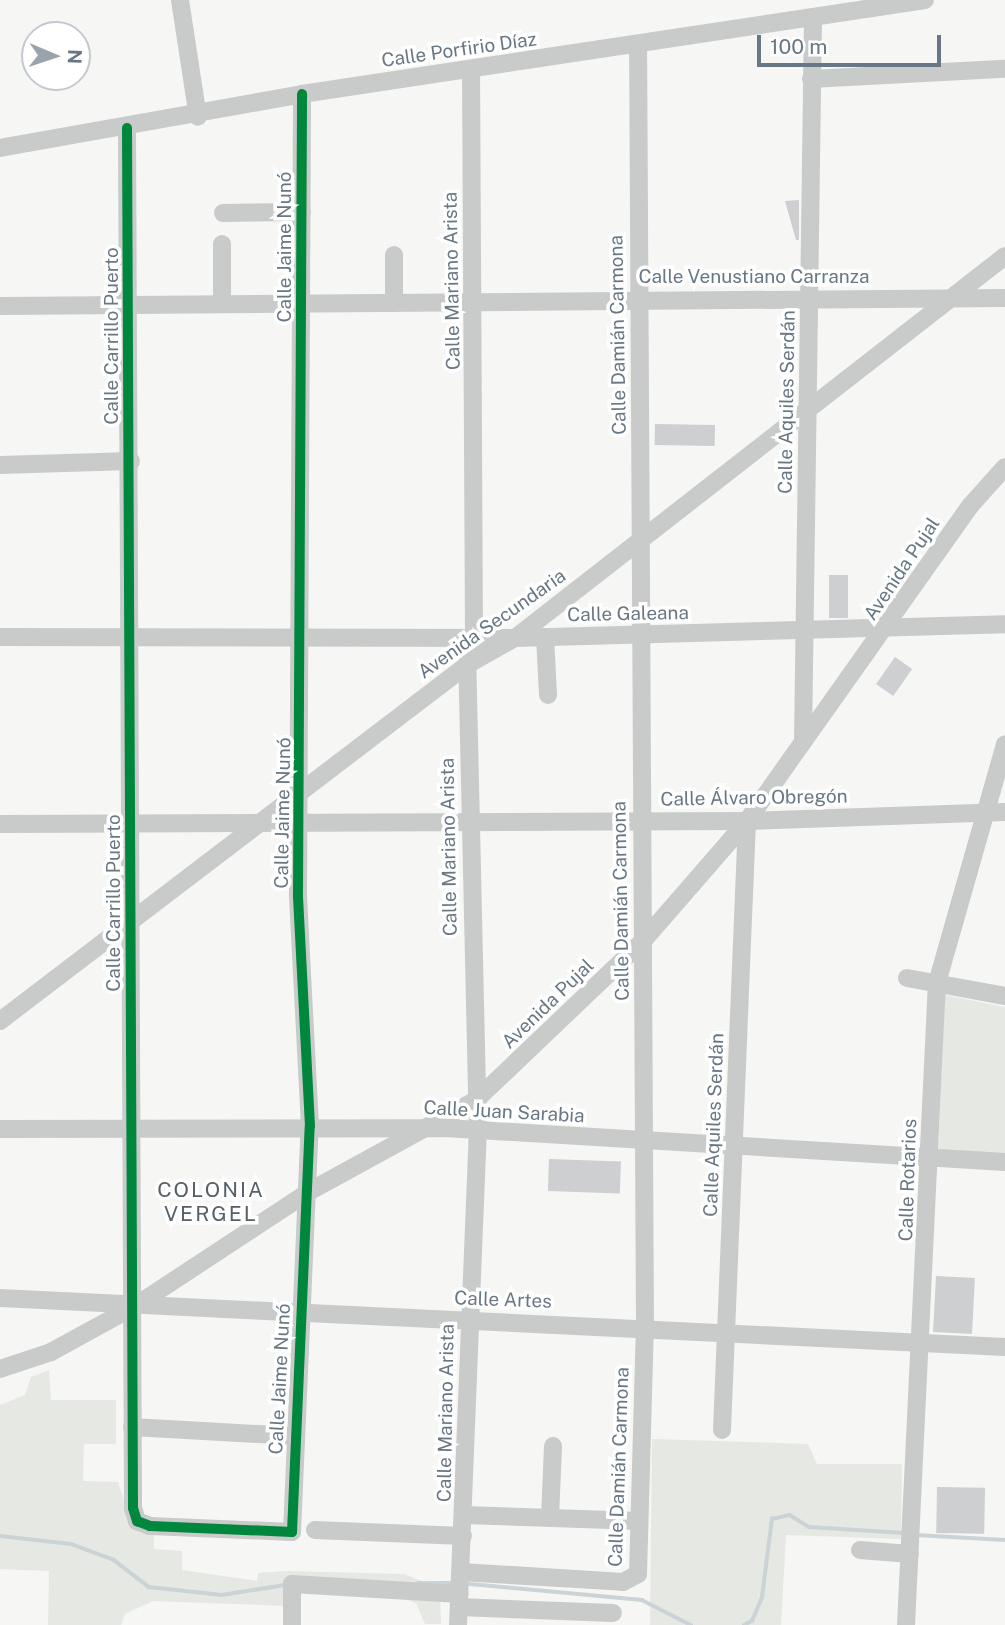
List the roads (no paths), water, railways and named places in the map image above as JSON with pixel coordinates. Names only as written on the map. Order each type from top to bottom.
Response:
[{"type":"street","points":[[180,0],[198,117]]},
{"type":"street","name":"Calle Porfirio Díaz","points":[[0,148],[198,117],[302,94],[638,48],[925,0]]},
{"type":"street","name":"Calle Aquiles Serdán","points":[[803,741],[807,630],[804,410],[810,296],[813,20]]},
{"type":"street","name":"Calle Damián Carmona","points":[[461,1572],[634,1579],[639,1521],[645,1326],[640,821],[645,537],[636,298],[638,48]]},
{"type":"street","name":"Calle Mariano Arista","points":[[459,1609],[478,1135],[475,1100],[467,665],[474,636],[471,69]]},
{"type":"street","points":[[811,79],[1005,69]]},
{"type":"street","name":"Calle Jaime Nunó","points":[[292,1532],[301,1313],[310,1191],[300,793],[304,636],[302,94]]},
{"type":"street","name":"Calle Carrillo Puerto","points":[[127,128],[131,306],[131,921],[135,1306],[132,1427],[137,1521],[292,1532]]},
{"type":"street","points":[[223,213],[302,212]]},
{"type":"street","points":[[222,244],[222,304]]},
{"type":"street","points":[[394,255],[394,303]]},
{"type":"street","name":"Avenida Secundaria","points":[[0,1021],[467,665],[515,638],[804,410],[1005,256]]},
{"type":"street","name":"Calle Venustiano Carranza","points":[[0,306],[304,306],[810,296],[1005,298]]},
{"type":"street","points":[[0,465],[131,461]]},
{"type":"street","name":"Avenida Pujal","points":[[0,1369],[51,1352],[135,1306],[310,1191],[475,1100],[642,942],[747,821],[888,628],[970,506],[1005,467]]},
{"type":"street","name":"Calle Galeana","points":[[0,637],[132,640],[304,636],[515,638],[1005,624]]},
{"type":"street","points":[[545,637],[548,695]]},
{"type":"street","name":"Calle Rotarios","points":[[906,1625],[922,1344],[937,984],[1005,745]]},
{"type":"street","name":"Calle Álvaro Obregón","points":[[0,824],[256,828],[301,824],[469,825],[747,821],[1005,812]]},
{"type":"street","name":"Calle Aquiles Serdán","points":[[722,1430],[747,821]]},
{"type":"street","points":[[907,978],[1005,996]]},
{"type":"street","name":"Calle Juan Sarabia","points":[[0,1129],[310,1125],[420,1128],[478,1135],[644,1139],[734,1149],[1005,1162]]},
{"type":"street","name":"Calle Artes","points":[[0,1298],[135,1306],[727,1329],[922,1344],[1005,1347]]},
{"type":"street","points":[[132,1427],[295,1436]]},
{"type":"street","points":[[550,1518],[553,1446]]},
{"type":"street","points":[[464,1516],[639,1521]]},
{"type":"street","points":[[315,1530],[463,1536]]},
{"type":"street","points":[[860,1550],[911,1541]]},
{"type":"street","points":[[292,1625],[292,1584],[459,1609],[613,1614]]},
{"type":"waterway","points":[[744,1625],[752,1621],[762,1597],[772,1519],[790,1515],[809,1527],[905,1533]]},
{"type":"waterway","points":[[916,1535],[1005,1540]]},
{"type":"waterway","points":[[0,1536],[71,1544],[114,1560],[149,1587],[222,1595],[285,1585]]},
{"type":"waterway","points":[[418,1583],[451,1583]]},
{"type":"waterway","points":[[470,1584],[642,1600],[691,1625]]},
{"type":"district","name":"COLONIA VERGEL","points":[[211,1202]]}]
